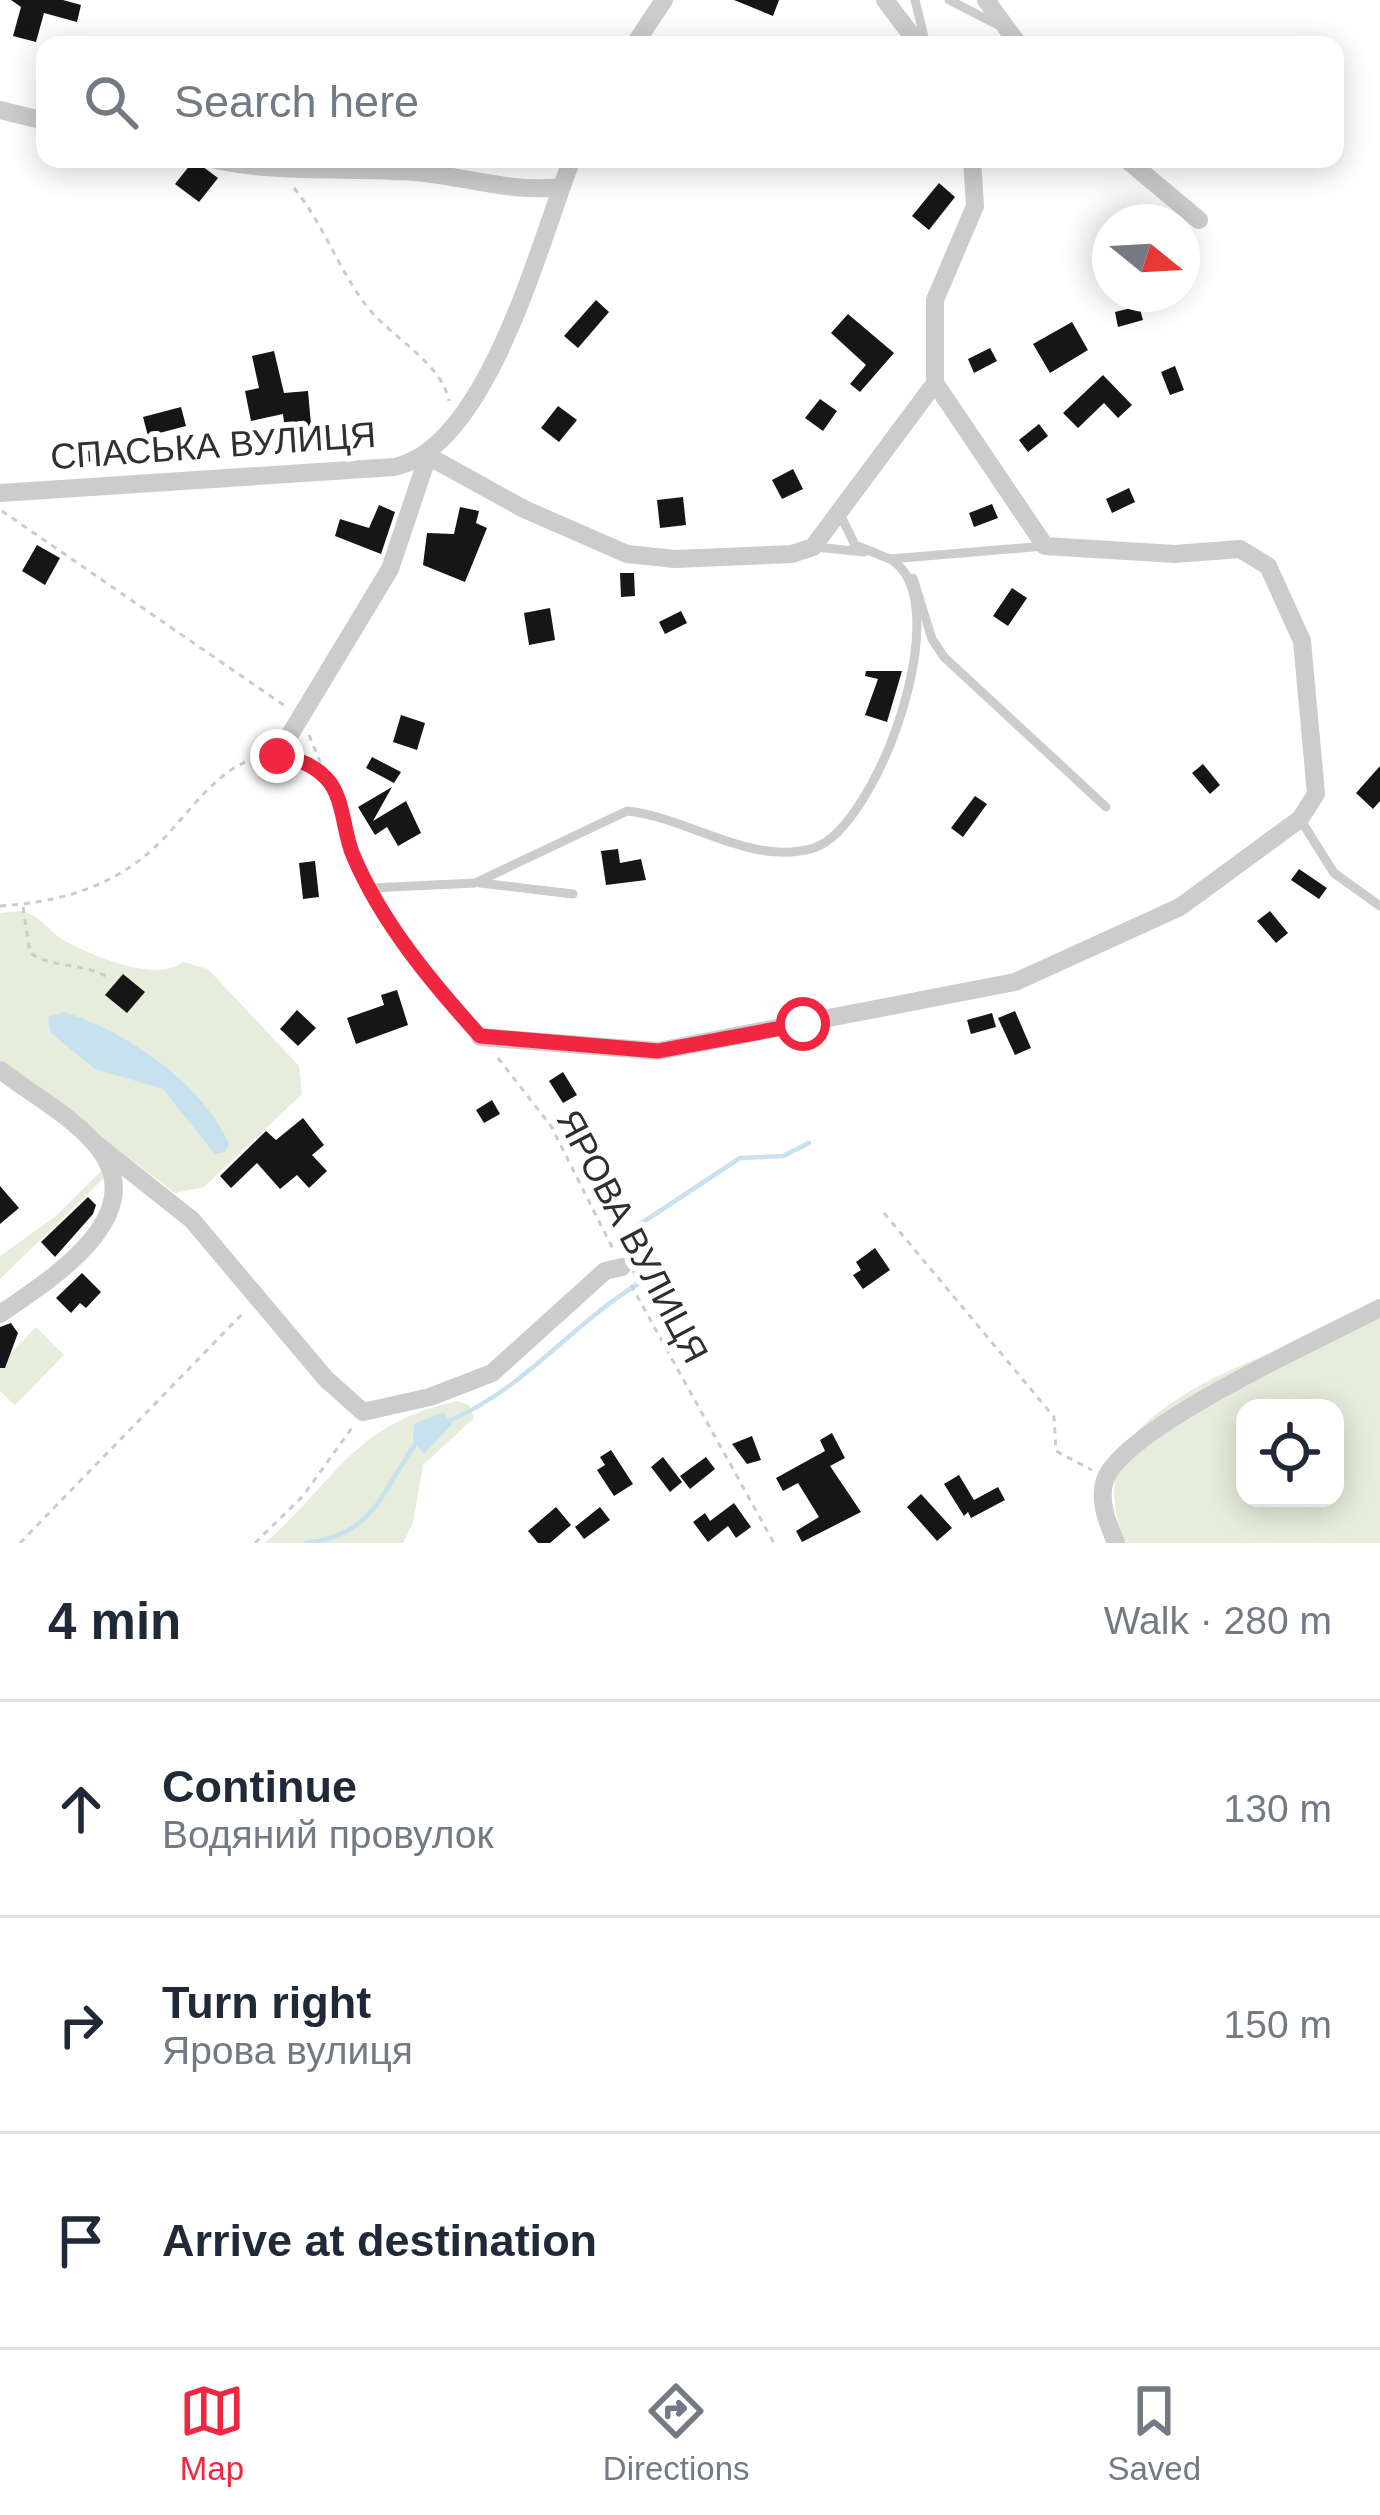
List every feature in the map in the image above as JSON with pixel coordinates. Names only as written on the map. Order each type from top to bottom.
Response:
[{"type":"street","points":[[640,36],[664,0]]},
{"type":"street","points":[[885,0],[915,36]]},
{"type":"street","points":[[986,0],[1012,36]]},
{"type":"street","points":[[0,110],[36,119]]},
{"type":"street","points":[[264,168],[407,172],[528,191],[561,187]]},
{"type":"street","name":"СПАСЬКА ВУЛИЦЯ","points":[[277,756],[389,568],[428,456],[487,376],[568,168]]},
{"type":"street","points":[[480,1036],[658,1051],[1016,982],[1180,907],[1300,819],[1316,794],[1302,641],[1268,566],[1240,549],[1174,554],[1045,546],[935,383],[935,300],[975,206],[973,168]]},
{"type":"street","points":[[1137,168],[1180,204]]},
{"type":"street","points":[[428,456],[524,508],[627,554],[675,559],[791,554],[813,547],[935,383]]},
{"type":"street","name":"СПАСЬКА ВУЛИЦЯ","points":[[0,493],[394,467],[428,456]]},
{"type":"street","points":[[0,1070],[192,1220],[260,1295],[326,1379],[363,1412],[430,1397],[492,1372],[605,1271],[624,1272]]},
{"type":"street","points":[[0,1314],[88,1243],[111,1215],[114,1182],[95,1143]]},
{"type":"street","points":[[1116,1543],[1102,1498],[1106,1478],[1120,1456],[1174,1418],[1380,1308]]},
{"type":"lane","points":[[915,0],[921,36]]},
{"type":"lane","points":[[949,0],[978,19],[1004,26]]},
{"type":"lane","points":[[840,514],[849,536],[864,552]]},
{"type":"lane","points":[[895,562],[1045,546]]},
{"type":"lane","points":[[813,547],[864,552],[895,562],[912,577],[932,639],[944,657],[1106,807]]},
{"type":"lane","points":[[475,883],[627,811],[757,848],[798,851],[830,839],[870,782],[912,688],[910,583],[895,562]]},
{"type":"lane","points":[[1300,819],[1334,873],[1380,906]]},
{"type":"lane","points":[[372,888],[475,883],[572,893]]},
{"type":"path","points":[[276,170],[310,208],[371,312],[442,382],[450,404],[449,431]]},
{"type":"path","points":[[0,510],[302,716]]},
{"type":"path","name":"ЯРОВА ВУЛИЦЯ","points":[[302,716],[335,790],[353,856],[435,987],[551,1126],[624,1272],[775,1543]]},
{"type":"path","points":[[0,906],[62,898],[112,878],[156,847],[230,771],[251,759],[298,760],[326,778]]},
{"type":"path","points":[[15,905],[24,907],[28,916],[30,952],[53,964],[96,969],[110,979]]},
{"type":"path","points":[[884,1213],[1054,1417],[1056,1451],[1106,1478]]},
{"type":"path","points":[[20,1543],[260,1295]]},
{"type":"path","points":[[255,1543],[303,1496],[363,1412]]},
{"type":"green space","points":[[22,911],[67,942],[109,960],[142,969],[171,968],[183,962],[208,969],[299,1066],[302,1094],[204,1187],[175,1193],[0,1060],[0,913]]},
{"type":"green space","points":[[102,1170],[103,1179],[0,1279],[0,1256],[56,1216]]},
{"type":"green space","points":[[1380,1312],[1380,1543],[1125,1543],[1114,1488],[1119,1461],[1132,1437],[1185,1394],[1282,1349]]},
{"type":"green space","points":[[36,1327],[64,1355],[15,1405],[0,1391],[0,1364]]},
{"type":"green space","points":[[458,1401],[469,1405],[474,1418],[423,1465],[413,1523],[403,1543],[265,1543],[370,1439],[394,1423]]},
{"type":"water","points":[[64,1012],[137,1046],[182,1081],[217,1122],[229,1144],[225,1152],[215,1154],[163,1089],[95,1069],[51,1033],[48,1017]]},
{"type":"water","points":[[443,1412],[452,1424],[424,1454],[413,1440],[414,1424]]},
{"type":"building","points":[[11,0],[63,0],[81,5],[77,22],[44,13],[36,42],[13,36],[21,7]]},
{"type":"building","points":[[734,0],[779,0],[773,16]]},
{"type":"building","points":[[188,168],[205,168],[218,178],[199,202],[175,184]]},
{"type":"building","points":[[939,183],[955,197],[929,230],[912,216]]},
{"type":"building","points":[[596,300],[609,312],[578,348],[564,336]]},
{"type":"building","points":[[1115,312],[1141,312],[1143,320],[1118,327]]},
{"type":"building","points":[[848,314],[894,353],[860,392],[850,384],[866,365],[831,333]]},
{"type":"building","points":[[1072,322],[1088,350],[1050,373],[1033,344]]},
{"type":"building","points":[[990,348],[997,361],[974,373],[968,359]]},
{"type":"building","points":[[274,351],[284,393],[308,391],[312,436],[286,439],[283,414],[251,421],[245,391],[259,388],[252,356]]},
{"type":"building","points":[[1175,366],[1184,390],[1170,395],[1161,372]]},
{"type":"building","points":[[1103,375],[1132,405],[1118,418],[1104,403],[1078,428],[1063,413]]},
{"type":"building","points":[[820,399],[837,411],[823,431],[805,418]]},
{"type":"building","points":[[558,406],[577,420],[559,442],[541,428]]},
{"type":"building","points":[[181,407],[186,426],[148,436],[143,417]]},
{"type":"building","points":[[1039,424],[1048,436],[1028,452],[1019,440]]},
{"type":"building","points":[[102,442],[104,460],[86,462],[84,444]]},
{"type":"building","points":[[793,469],[803,489],[782,499],[772,480]]},
{"type":"building","points":[[1129,488],[1135,502],[1112,513],[1106,499]]},
{"type":"building","points":[[683,497],[686,525],[660,528],[657,500]]},
{"type":"building","points":[[992,504],[998,518],[974,527],[969,513]]},
{"type":"building","points":[[379,505],[395,512],[381,554],[335,536],[340,519],[369,528]]},
{"type":"building","points":[[460,507],[479,511],[476,523],[487,528],[465,582],[423,565],[427,533],[454,534]]},
{"type":"building","points":[[37,545],[60,558],[45,585],[22,571]]},
{"type":"building","points":[[620,573],[634,573],[635,596],[621,597]]},
{"type":"building","points":[[1012,588],[1027,598],[1008,626],[993,616]]},
{"type":"building","points":[[550,608],[555,640],[529,645],[524,613]]},
{"type":"building","points":[[681,611],[687,623],[665,634],[659,622]]},
{"type":"building","points":[[866,671],[902,671],[887,722],[865,715],[878,679],[865,676]]},
{"type":"building","points":[[401,715],[425,723],[417,750],[393,742]]},
{"type":"building","points":[[372,757],[401,772],[394,783],[366,768]]},
{"type":"building","points":[[1203,764],[1220,785],[1210,794],[1192,773]]},
{"type":"building","points":[[1380,766],[1380,801],[1373,809],[1356,793]]},
{"type":"building","points":[[392,787],[373,821],[406,801],[421,833],[398,846],[387,827],[375,835],[358,807]]},
{"type":"building","points":[[975,796],[987,804],[963,837],[951,828]]},
{"type":"building","points":[[618,849],[620,863],[641,859],[646,880],[606,885],[601,851]]},
{"type":"building","points":[[315,861],[319,897],[303,899],[299,863]]},
{"type":"building","points":[[1299,869],[1327,888],[1319,899],[1291,880]]},
{"type":"building","points":[[1270,911],[1288,933],[1276,943],[1257,921]]},
{"type":"building","points":[[123,974],[145,992],[127,1013],[105,995]]},
{"type":"building","points":[[397,990],[408,1025],[356,1044],[347,1018],[384,1005],[381,995]]},
{"type":"building","points":[[297,1010],[316,1028],[298,1046],[280,1029]]},
{"type":"building","points":[[1015,1011],[1031,1048],[1015,1055],[998,1018]]},
{"type":"building","points":[[992,1013],[996,1027],[971,1034],[967,1020]]},
{"type":"building","points":[[563,1072],[577,1095],[563,1103],[549,1081]]},
{"type":"building","points":[[492,1100],[500,1114],[484,1123],[476,1110]]},
{"type":"building","points":[[303,1118],[324,1145],[312,1155],[327,1171],[309,1188],[297,1175],[280,1189],[257,1163],[231,1188],[220,1176],[266,1131],[276,1140]]},
{"type":"building","points":[[0,1186],[19,1208],[0,1224]]},
{"type":"building","points":[[88,1197],[96,1205],[93,1214],[55,1257],[41,1242]]},
{"type":"building","points":[[875,1248],[890,1270],[863,1289],[853,1275],[861,1270],[856,1262]]},
{"type":"building","points":[[82,1273],[101,1292],[86,1308],[80,1303],[71,1313],[56,1298]]},
{"type":"building","points":[[11,1323],[18,1333],[5,1368],[0,1368],[0,1327]]},
{"type":"building","points":[[832,1433],[845,1458],[830,1466],[861,1512],[802,1542],[796,1531],[819,1517],[798,1483],[783,1491],[776,1478],[825,1451],[820,1440]]},
{"type":"building","points":[[752,1436],[761,1460],[747,1464],[732,1444]]},
{"type":"building","points":[[611,1450],[633,1484],[614,1496],[597,1470],[605,1465],[600,1457]]},
{"type":"building","points":[[663,1457],[682,1482],[670,1492],[651,1467]]},
{"type":"building","points":[[706,1457],[715,1469],[690,1489],[680,1476]]},
{"type":"building","points":[[959,1475],[974,1500],[998,1487],[1005,1500],[971,1518],[968,1512],[964,1516],[944,1484]]},
{"type":"building","points":[[921,1494],[952,1528],[937,1541],[907,1507]]},
{"type":"building","points":[[734,1503],[751,1527],[736,1538],[728,1526],[708,1542],[693,1522],[705,1513],[710,1521]]},
{"type":"building","points":[[556,1507],[571,1525],[550,1543],[538,1543],[528,1531]]},
{"type":"building","points":[[600,1507],[610,1520],[584,1539],[575,1527]]},
{"type":"waterway","points":[[451,1420],[502,1391],[638,1284],[628,1251],[634,1228],[740,1158],[783,1156],[809,1143]]},
{"type":"waterway","points":[[306,1543],[347,1531],[362,1521],[416,1443]]},
{"type":"route","points":[[277,756],[313,767],[335,790],[353,856],[435,987],[480,1036],[658,1051],[803,1024]]}]
